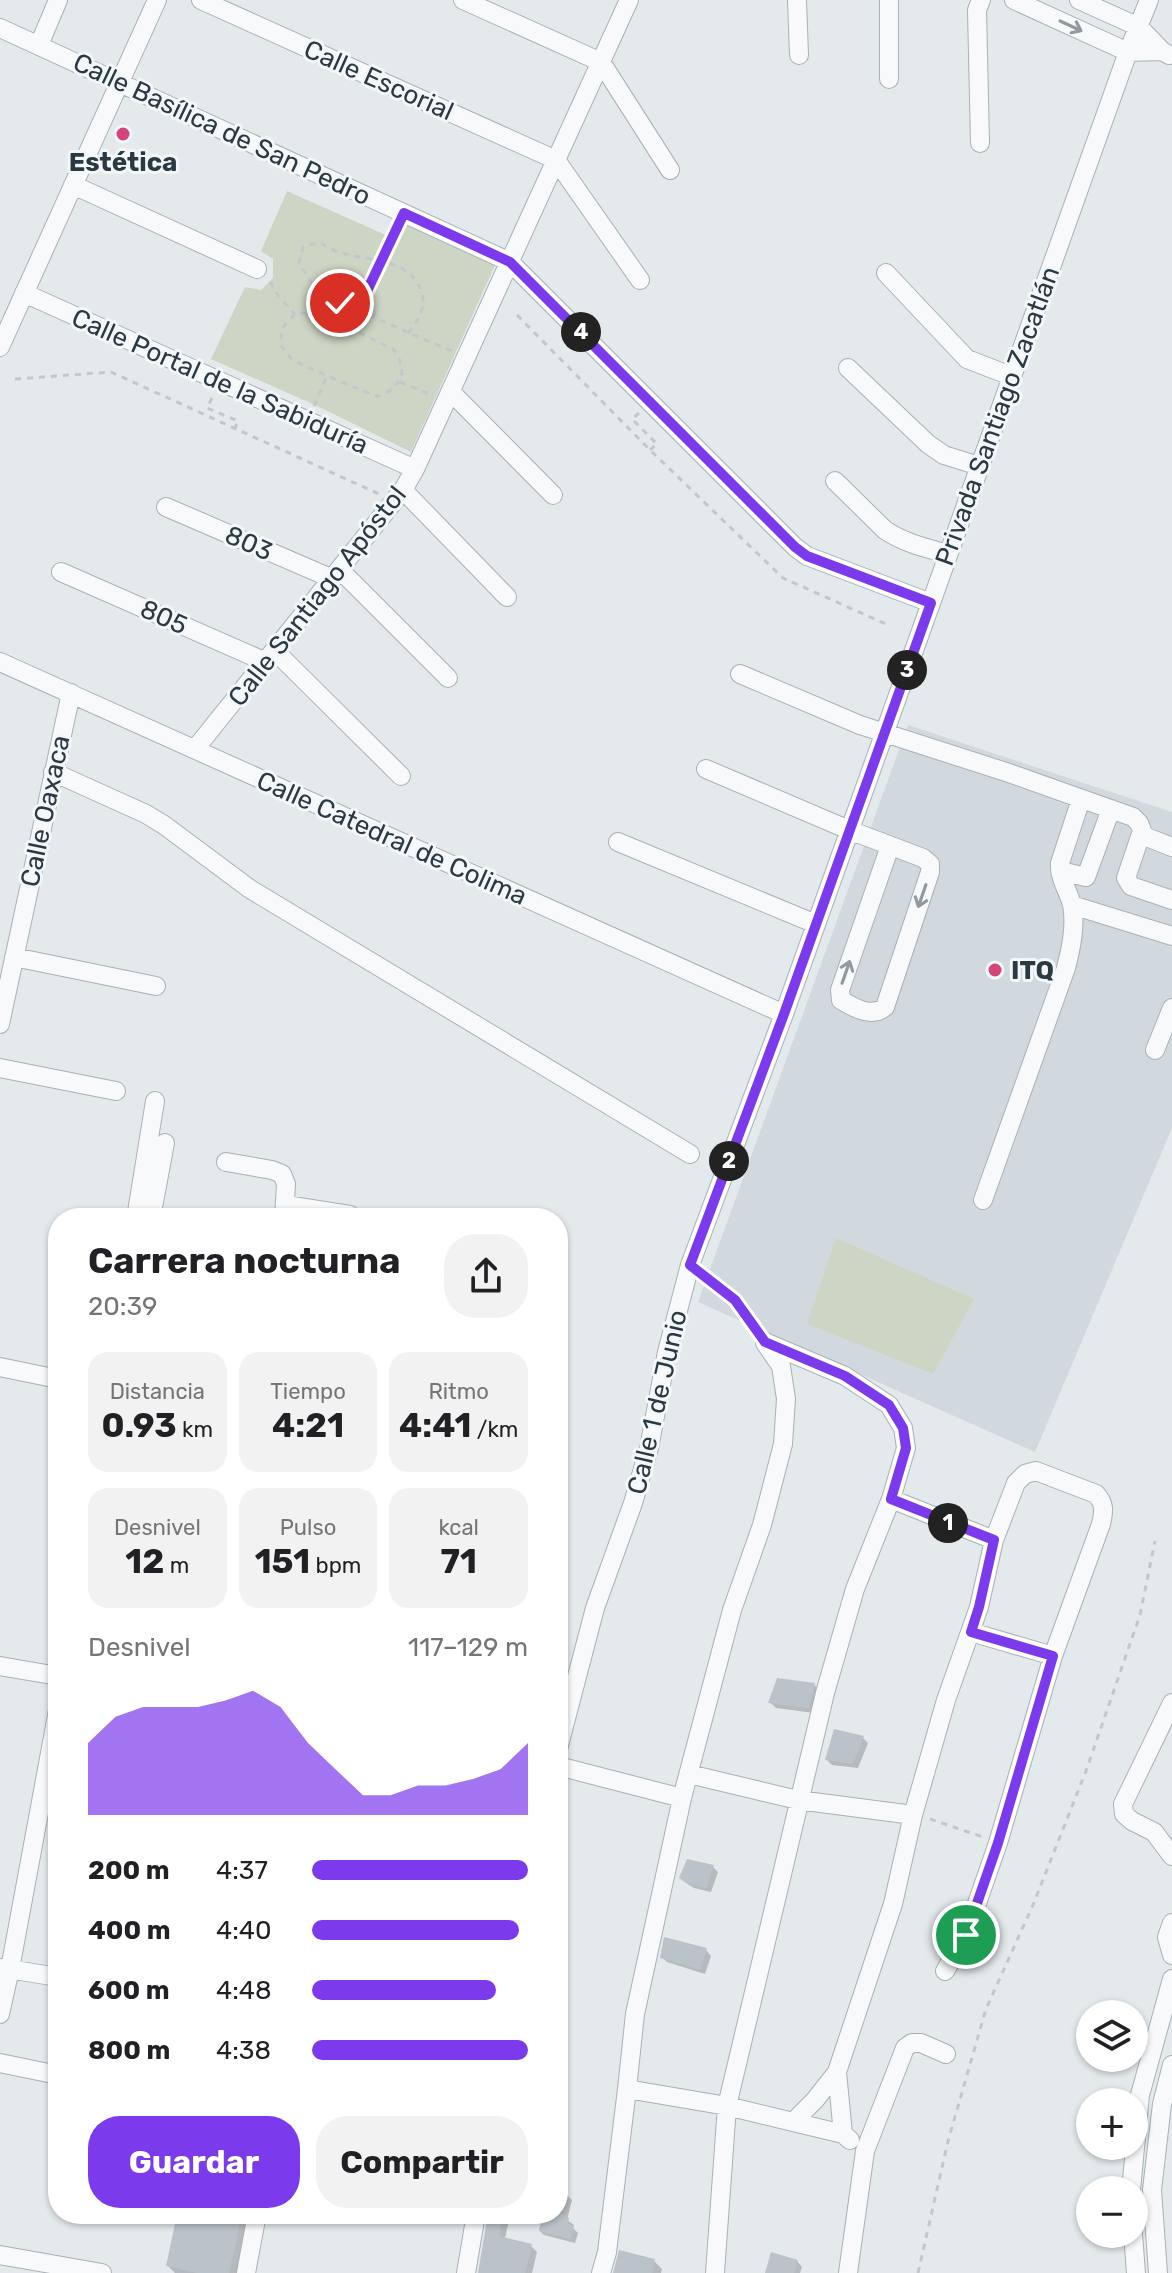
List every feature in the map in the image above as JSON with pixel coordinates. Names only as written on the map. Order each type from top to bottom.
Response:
[{"type":"street","points":[[39,45],[58,0]]},
{"type":"street","points":[[0,347],[157,0]]},
{"type":"street","name":"Calle Escorial","points":[[201,0],[556,160]]},
{"type":"street","points":[[463,0],[601,62],[670,170]]},
{"type":"street","name":"Calle Santiago Apóstol","points":[[195,749],[336,575],[415,469],[629,0]]},
{"type":"street","points":[[797,0],[799,55]]},
{"type":"street","points":[[889,0],[889,79]]},
{"type":"street","points":[[980,143],[977,10],[981,0]]},
{"type":"street","points":[[1014,0],[1128,52],[1167,54]]},
{"type":"street","points":[[1079,0],[1139,27],[1167,54]]},
{"type":"street","name":"Privada Santiago Zacatlán","points":[[784,1014],[1011,376],[1149,0]]},
{"type":"street","name":"Calle Basílica de San Pedro","points":[[2,35],[39,45],[510,262],[795,547],[807,556],[931,603]]},
{"type":"street","points":[[556,160],[640,280]]},
{"type":"street","points":[[73,185],[257,269]]},
{"type":"street","points":[[886,273],[967,359],[1011,376]]},
{"type":"street","name":"Calle Portal de la Sabiduría","points":[[24,293],[415,469]]},
{"type":"street","points":[[848,368],[928,444],[944,455],[979,466]]},
{"type":"street","points":[[448,397],[553,495]]},
{"type":"street","points":[[835,481],[894,536],[948,554]]},
{"type":"street","points":[[398,495],[507,597]]},
{"type":"street","name":"803","points":[[166,507],[336,575]]},
{"type":"street","name":"805","points":[[61,572],[270,657]]},
{"type":"street","points":[[336,575],[448,678]]},
{"type":"street","points":[[270,657],[401,776]]},
{"type":"street","name":"Calle Catedral de Colima","points":[[0,662],[784,1014]]},
{"type":"street","points":[[740,674],[884,734],[907,739],[1133,817],[1149,839],[1172,847]]},
{"type":"street","name":"Calle Oaxaca","points":[[0,1024],[71,693]]},
{"type":"street","points":[[706,769],[923,858],[930,864],[930,872],[885,1007],[871,1013],[841,1000],[840,990],[890,846]]},
{"type":"street","points":[[53,772],[155,820],[250,889],[690,1154]]},
{"type":"street","points":[[983,1200],[1073,942],[1072,905],[1060,869],[1081,799]]},
{"type":"street","points":[[1060,869],[1086,877],[1111,809]]},
{"type":"street","points":[[1142,831],[1127,883],[1172,900]]},
{"type":"street","points":[[618,842],[816,924]]},
{"type":"street","points":[[1072,905],[1172,936]]},
{"type":"street","points":[[14,957],[156,986]]},
{"type":"street","points":[[1155,1050],[1172,1008]]},
{"type":"street","name":"Calle 1 de Junio","points":[[568,1711],[595,1608],[633,1503],[649,1448],[667,1352],[690,1265],[784,1014]]},
{"type":"street","points":[[0,1068],[116,1091]]},
{"type":"street","points":[[138,1208],[155,1101]]},
{"type":"street","points":[[153,1208],[165,1143]]},
{"type":"street","points":[[226,1162],[282,1174],[286,1184],[285,1208]]},
{"type":"street","points":[[715,2273],[727,2106],[825,1693],[855,1589],[891,1499],[906,1448],[903,1428],[889,1405],[845,1376],[765,1342]]},
{"type":"street","points":[[601,2273],[607,2252],[635,2014],[682,1798],[732,1610],[762,1525],[783,1444],[786,1399],[781,1366],[765,1342]]},
{"type":"street","points":[[0,1367],[48,1377]]},
{"type":"street","points":[[793,2122],[837,2072],[893,1904],[913,1815],[946,1700],[979,1607],[994,1540],[1016,1483],[1025,1474],[1036,1471],[1096,1494],[1103,1502],[1101,1524],[1053,1656],[998,1843],[966,1935],[945,1971]]},
{"type":"street","points":[[891,1499],[994,1540]]},
{"type":"street","points":[[971,1632],[1053,1656]]},
{"type":"street","points":[[0,1666],[48,1674]]},
{"type":"street","points":[[1172,1703],[1123,1804],[1124,1814],[1154,1832],[1172,1856]]},
{"type":"street","points":[[0,2014],[5,1968],[48,1759]]},
{"type":"street","points":[[568,1769],[682,1798]]},
{"type":"street","points":[[689,1774],[798,1800],[913,1815]]},
{"type":"street","points":[[1172,1923],[1167,1937],[1172,1955]]},
{"type":"street","points":[[5,1968],[48,1975]]},
{"type":"street","points":[[1132,2176],[1140,2095],[1172,1979]]},
{"type":"street","points":[[848,2273],[865,2151],[905,2048],[912,2043],[921,2043],[946,2054]]},
{"type":"street","points":[[0,2063],[48,2073]]},
{"type":"street","points":[[1158,2273],[1152,2190],[1162,2104],[1172,2065]]},
{"type":"street","points":[[837,2072],[843,2134]]},
{"type":"street","points":[[627,2089],[727,2106],[843,2134],[865,2151]]},
{"type":"street","points":[[246,2273],[255,2224]]},
{"type":"street","points":[[466,2273],[474,2224]]},
{"type":"street","points":[[1134,2248],[1136,2273]]},
{"type":"street","points":[[0,2255],[102,2273]]},
{"type":"path","points":[[340,303],[367,291],[404,213]]},
{"type":"path","points":[[408,333],[421,316],[423,296],[415,277],[401,267],[337,252],[319,242],[303,247],[299,262],[310,282],[323,295],[408,333],[467,357]]},
{"type":"path","points":[[257,269],[295,314]]},
{"type":"path","points":[[367,291],[375,318]]},
{"type":"path","points":[[350,328],[358,311]]},
{"type":"path","points":[[316,312],[350,328],[393,349],[399,358],[403,370],[400,382],[390,391],[379,396],[365,393],[292,360],[281,345],[282,328],[295,314],[316,312]]},
{"type":"path","points":[[517,315],[650,450],[783,578],[888,625]]},
{"type":"path","points":[[15,379],[111,372],[235,428],[398,495]]},
{"type":"path","points":[[307,420],[328,375]]},
{"type":"path","points":[[400,382],[448,397]]},
{"type":"path","points":[[223,403],[212,398],[207,408],[238,421],[235,428]]},
{"type":"path","points":[[690,1265],[735,1300],[765,1342]]},
{"type":"path","points":[[918,2273],[948,2141],[986,2009],[1033,1905],[1086,1771],[1140,1615],[1155,1541]]},
{"type":"path","points":[[913,1815],[949,1824],[998,1843]]},
{"type":"shaded area","name":"ITQ","points":[[908,725],[1172,812],[1172,1128],[1035,1452],[698,1302]]},
{"type":"green space","points":[[287,191],[388,236],[396,220],[495,265],[411,452],[211,359],[245,287],[261,290],[273,278],[273,259],[261,251]]},
{"type":"green space","points":[[836,1238],[974,1299],[933,1374],[807,1324]]},
{"type":"building","points":[[777,1678],[815,1683],[809,1708],[768,1703]]},
{"type":"building","points":[[834,1729],[864,1736],[853,1764],[825,1760]]},
{"type":"building","points":[[687,1859],[714,1865],[706,1888],[679,1878]]},
{"type":"building","points":[[664,1937],[707,1948],[700,1970],[660,1958]]},
{"type":"building","points":[[175,2224],[240,2224],[229,2273],[197,2273],[166,2266]]},
{"type":"building","points":[[486,2224],[501,2224],[499,2236],[532,2244],[525,2273],[478,2273]]},
{"type":"building","points":[[542,2224],[574,2226],[570,2239],[539,2231]]},
{"type":"building","points":[[619,2250],[655,2259],[652,2273],[613,2273]]},
{"type":"building","points":[[771,2252],[798,2260],[794,2273],[765,2273]]},
{"type":"place","name":"Estética","points":[[123,134]]},
{"type":"place","name":"ITQ","points":[[995,970]]},
{"type":"route","points":[[340,303],[367,291],[404,213],[510,262],[795,547],[807,556],[931,603],[784,1014],[690,1265],[735,1300],[765,1342],[845,1376],[889,1405],[903,1428],[906,1448],[891,1499],[994,1540],[971,1632],[1053,1656],[998,1843],[966,1935]]}]
